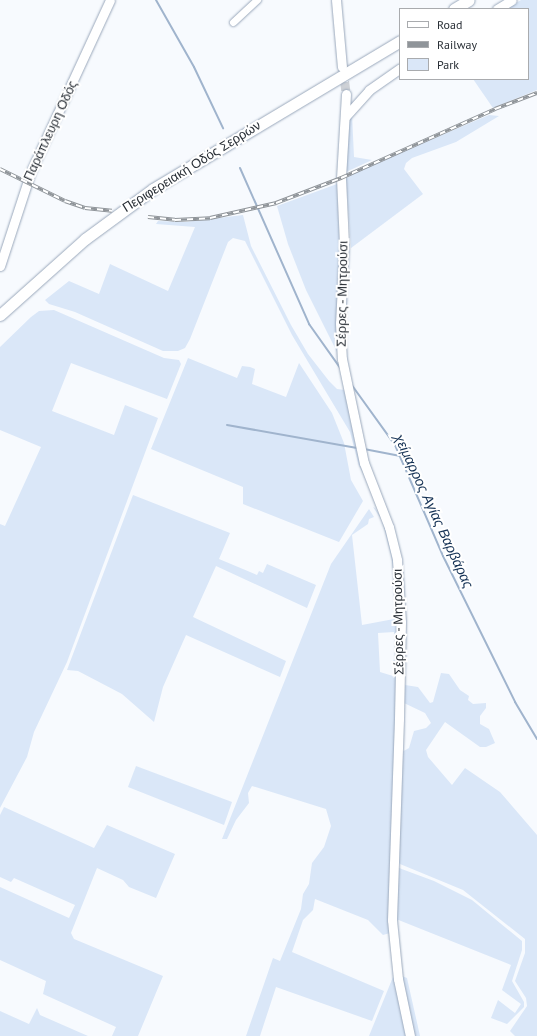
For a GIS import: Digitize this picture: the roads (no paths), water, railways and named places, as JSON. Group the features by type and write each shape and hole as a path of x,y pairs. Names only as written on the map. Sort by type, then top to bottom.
{"main road":[{"path":"456,8 469,0"},
{"name":"Περιφερειακή Οδός Σερρών","path":"0,315 85,238 153,190 399,42"}],"street":[{"name":"Παράπλευρη Οδός","path":"0,266 37,157 110,0"},
{"path":"233,22 257,0"},
{"path":"336,0 342,67"},
{"path":"499,8 512,0"},
{"path":"345,117 369,90 399,69"},
{"name":"Σέρρες - Μητρούσι","path":"346,94 341,178 344,245 340,322 342,360 364,463 389,527 397,560 401,622 392,920 398,979 410,1036"}],"waterway":[{"name":"χείμαρρος Αγίας Βαρβάρας","path":"156,0 194,67 223,128"},
{"name":"χείμαρρος Αγίας Βαρβάρας","path":"240,168 309,324 341,369"},
{"name":"χείμαρρος Αγίας Βαρβάρας","path":"351,384 395,445 443,556 515,702 537,739"},
{"path":"227,425 357,448"},
{"path":"364,449 400,456"}],"tunnel":[{"path":"343,68 346,94"}],"railway":[{"path":"148,217 175,220 210,218 276,203 341,178 495,109 537,93"},
{"path":"0,169 65,201 85,208 112,211"}]}
